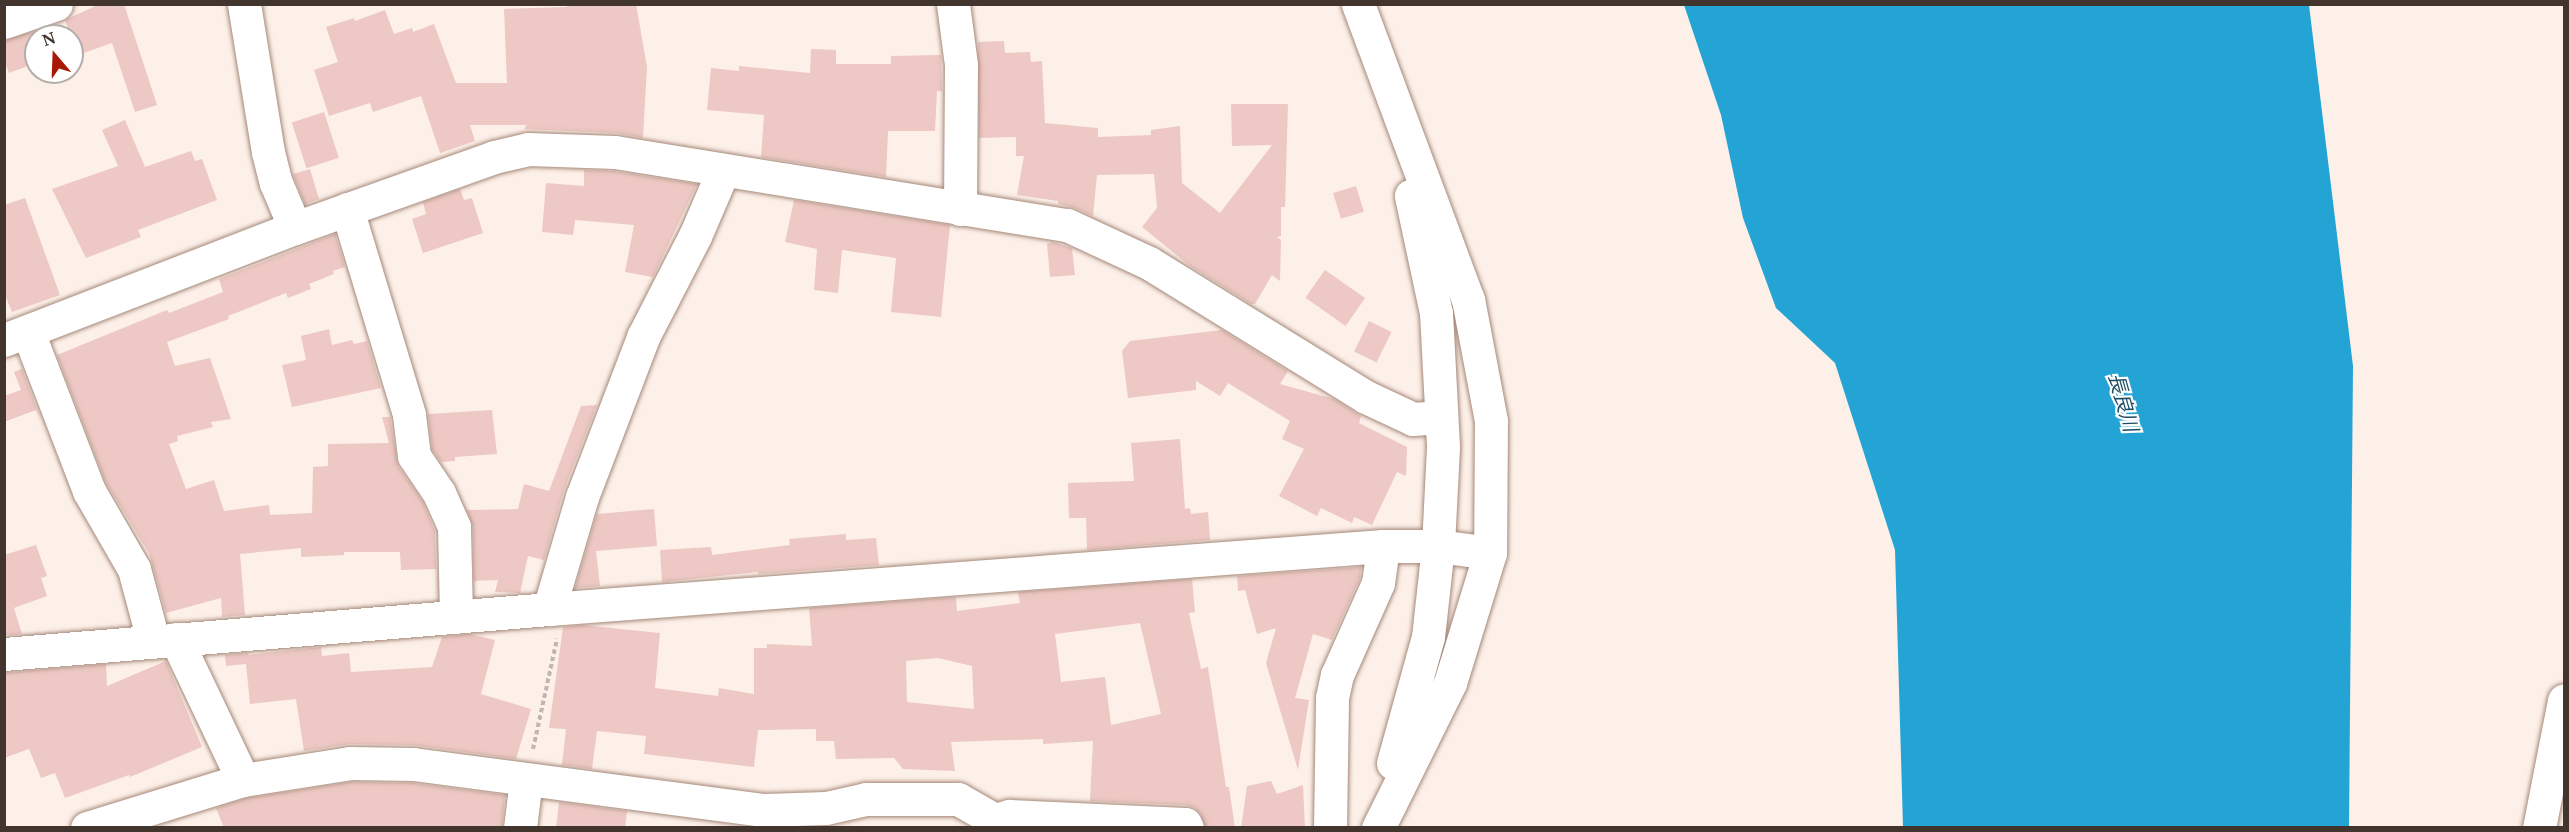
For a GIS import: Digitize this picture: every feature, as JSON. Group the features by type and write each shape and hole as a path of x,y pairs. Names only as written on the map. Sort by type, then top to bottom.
{"street":[{"path":"4,22 56,4"},
{"path":"244,4 268,152 276,183 295,228"},
{"path":"953,4 961,65 960,209"},
{"path":"1358,4 1375,55 1468,299 1491,421 1490,553 1450,682 1378,828"},
{"path":"1372,828 1428,637 1438,546 1443,446 1436,313 1407,174 1375,55"},
{"path":"243,780 164,639 134,569 89,491 12,332 494,157 528,149 615,152 1067,225 1149,263 1365,397 1413,419 1441,417"},
{"path":"556,608 582,497 643,337 695,236 723,171"},
{"path":"347,209 409,415 414,456 439,493 454,527 456,617"},
{"path":"4,654 556,608 1383,546 1438,546 1490,553"},
{"path":"1330,828 1332,698 1337,675 1378,583 1383,546"},
{"path":"2540,826 2565,700"},
{"path":"87,828 243,780 350,764 413,764 830,818 866,800 958,799 995,824 1009,816 1185,824 1186,828"},
{"path":"520,828 525,779"}],"path":[{"path":"525,779 550,679 556,608"}],"water":[{"name":"長良川","path":"1684,5 2309,5 2353,366 2349,827 1903,827 1895,550 1835,363 1776,308 1743,218 1721,115"}],"building":[{"path":"100,4 124,4 157,105 135,112 112,43 84,53 84,24 66,24 65,20"},
{"path":"567,4 636,4 647,67 643,138 616,133 525,129 526,125 470,125 475,141 440,153 421,96 373,112 370,103 329,116 314,70 338,62 326,27 354,18 355,21 385,10 394,34 412,28 413,32 434,24 456,83 507,83 504,9 567,7"},
{"path":"24,34 24,67 9,73 4,60 4,40"},
{"path":"1004,41 1005,53 1030,52 1031,62 1042,61 1045,123 1098,128 1098,137 1151,135 1151,130 1180,126 1182,183 1220,213 1272,145 1232,146 1231,104 1288,104 1285,207 1281,207 1281,236 1277,237 1281,240 1280,281 1272,275 1255,304 1251,304 1190,266 1142,227 1157,208 1154,174 1097,175 1093,216 1058,204 1058,201 1017,195 1024,156 1016,156 1016,137 979,138 978,42"},
{"path":"811,49 836,50 836,64 891,64 891,56 941,55 942,91 937,91 935,131 888,131 886,177 761,157 764,115 707,110 711,68 739,71 739,66 810,73"},
{"path":"324,112 339,158 306,168 292,123"},
{"path":"125,120 145,167 191,151 195,161 202,159 217,200 138,230 141,237 86,258 52,189 118,166 102,130"},
{"path":"310,169 319,199 305,204 293,174"},
{"path":"584,170 613,171 697,184 653,277 625,272 634,225 575,220 573,235 542,232 546,183 584,186"},
{"path":"1356,186 1364,212 1341,219 1333,193"},
{"path":"460,189 464,200 472,198 483,233 423,253 412,219 426,214 423,202"},
{"path":"25,198 60,295 12,312 4,293 4,205"},
{"path":"794,200 950,225 941,317 891,312 896,258 842,250 838,293 814,290 817,249 785,242"},
{"path":"335,234 345,267 309,284 311,289 288,298 286,293 228,316 229,319 167,342 175,366 210,358 231,419 211,422 213,427 177,436 178,441 169,444 186,489 214,480 224,511 269,505 270,515 312,513 313,467 328,466 328,444 389,443 382,417 390,417 398,466 423,502 435,531 436,569 401,570 400,552 344,552 344,555 301,557 301,548 240,554 245,615 222,617 221,598 166,613 149,553 106,483 57,355 167,310 169,313 223,292 219,279"},
{"path":"1052,242 1072,248 1075,275 1050,277 1047,244"},
{"path":"1325,270 1365,298 1346,326 1305,298"},
{"path":"1369,321 1391,332 1377,363 1354,352"},
{"path":"329,329 332,345 352,340 354,344 367,341 381,388 292,407 282,365 306,360 301,336"},
{"path":"1222,330 1288,371 1280,384 1334,399 1361,416 1359,423 1407,447 1406,476 1397,472 1372,525 1354,517 1352,523 1321,508 1317,516 1279,496 1304,449 1282,439 1290,421 1228,383 1220,396 1196,381 1196,390 1128,398 1122,351 1130,341"},
{"path":"22,369 40,417 36,410 4,422 4,396 21,390 14,372"},
{"path":"597,405 564,490 544,560 528,556 520,593 495,592 498,580 474,581 473,527 467,510 518,509 524,484 549,491 581,406"},
{"path":"492,410 497,454 455,457 455,461 441,462 432,449 428,414"},
{"path":"1180,439 1185,509 1190,508 1191,514 1208,512 1210,540 1087,550 1086,518 1069,518 1068,483 1134,481 1131,443"},
{"path":"654,509 657,546 596,551 600,586 575,588 597,514"},
{"path":"846,534 846,540 876,538 879,565 758,574 758,572 662,582 660,550 711,547 712,555 790,545 789,539"},
{"path":"36,545 47,576 41,578 47,596 14,608 22,634 4,635 4,555"},
{"path":"1361,567 1360,578 1332,640 1313,634 1295,698 1309,700 1298,770 1266,663 1276,628 1257,634 1245,590 1238,591 1237,576"},
{"path":"1192,579 1195,612 1189,613 1201,669 1208,667 1226,787 1229,787 1235,828 1205,828 1201,815 1195,808 1186,805 1090,801 1093,741 1043,744 1043,739 951,742 955,771 903,769 894,758 836,759 834,741 816,741 816,729 758,730 754,767 644,754 646,736 597,731 592,769 562,765 566,729 549,728 563,627 582,625 660,633 655,688 718,696 719,688 754,694 754,648 767,648 767,644 812,646 809,608 956,597 957,611 1020,603 1018,592","holes":["1140,623 1161,714 1111,725 1105,677 1061,682 1055,634","938,658 972,666 974,709 907,702 906,661"]},
{"path":"470,634 495,640 481,694 531,709 516,759 413,745 350,744 304,751 296,699 250,704 246,664 226,666 225,655 248,653 248,655 321,647 322,656 349,653 351,672 432,667 442,637"},
{"path":"166,661 202,747 130,777 129,775 65,798 55,773 41,778 29,749 4,758 4,673 106,664 107,686"},
{"path":"1271,781 1277,794 1303,785 1305,828 1241,828 1247,786"},
{"path":"351,782 412,783 505,795 502,828 224,828 216,808 247,798"},
{"path":"559,802 627,811 625,828 556,828"}]}
